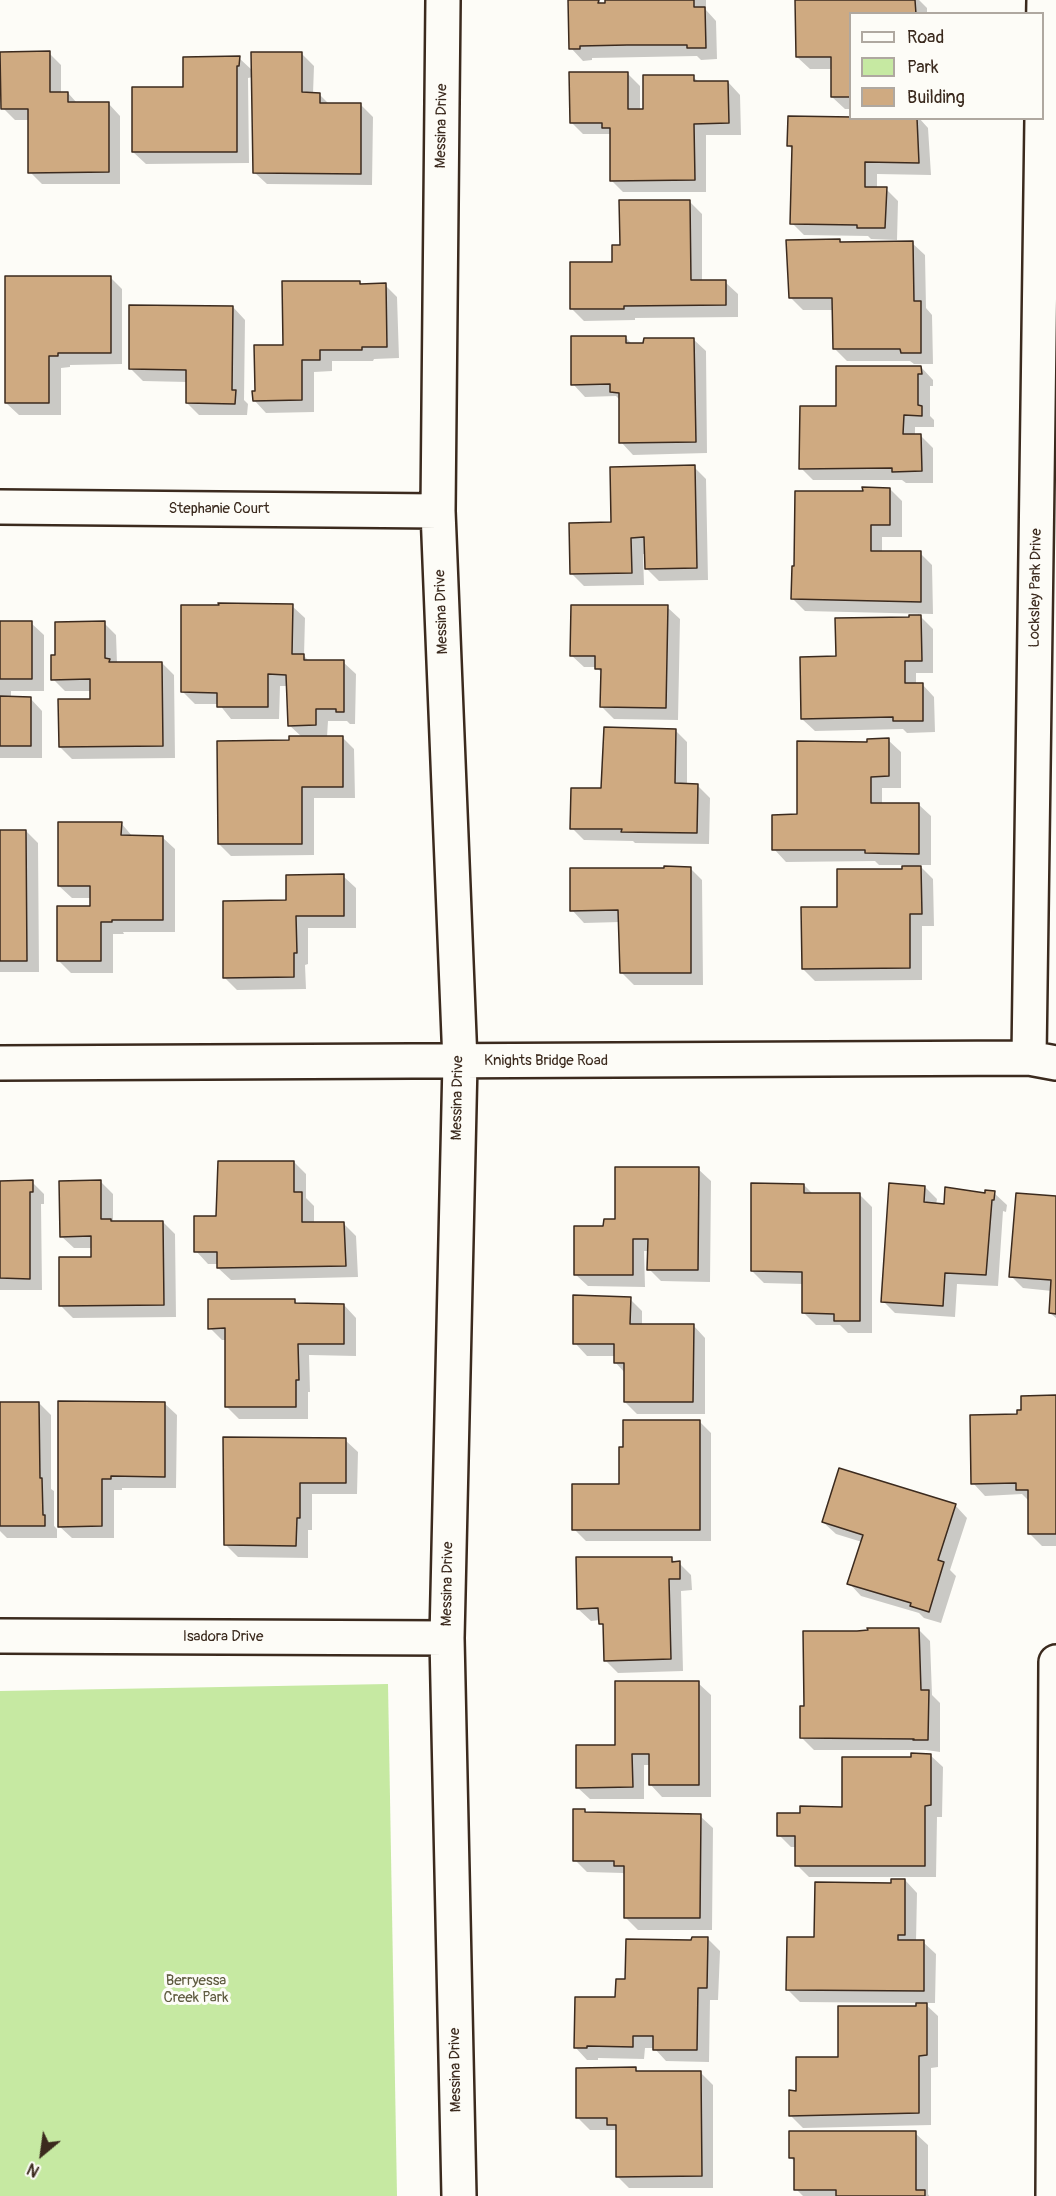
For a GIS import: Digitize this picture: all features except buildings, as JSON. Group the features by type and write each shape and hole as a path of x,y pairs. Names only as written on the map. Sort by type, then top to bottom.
{"street":[{"name":"Messina Drive","path":"443,0 438,511 460,1062 447,1638 459,2196"},
{"name":"Locksley Park Drive","path":"1042,120 1042,1060"},
{"name":"Stephanie Court","path":"0,507 438,511"},
{"name":"Knights Bridge Road","path":"0,1063 1042,1060"},
{"name":"Isadora Drive","path":"0,1636 447,1638"},
{"path":"1053,2196 1056,1662"}],"green space":[{"name":"Berryessa Creek Park","path":"388,1684 397,2196 0,2196 0,1691"}]}
